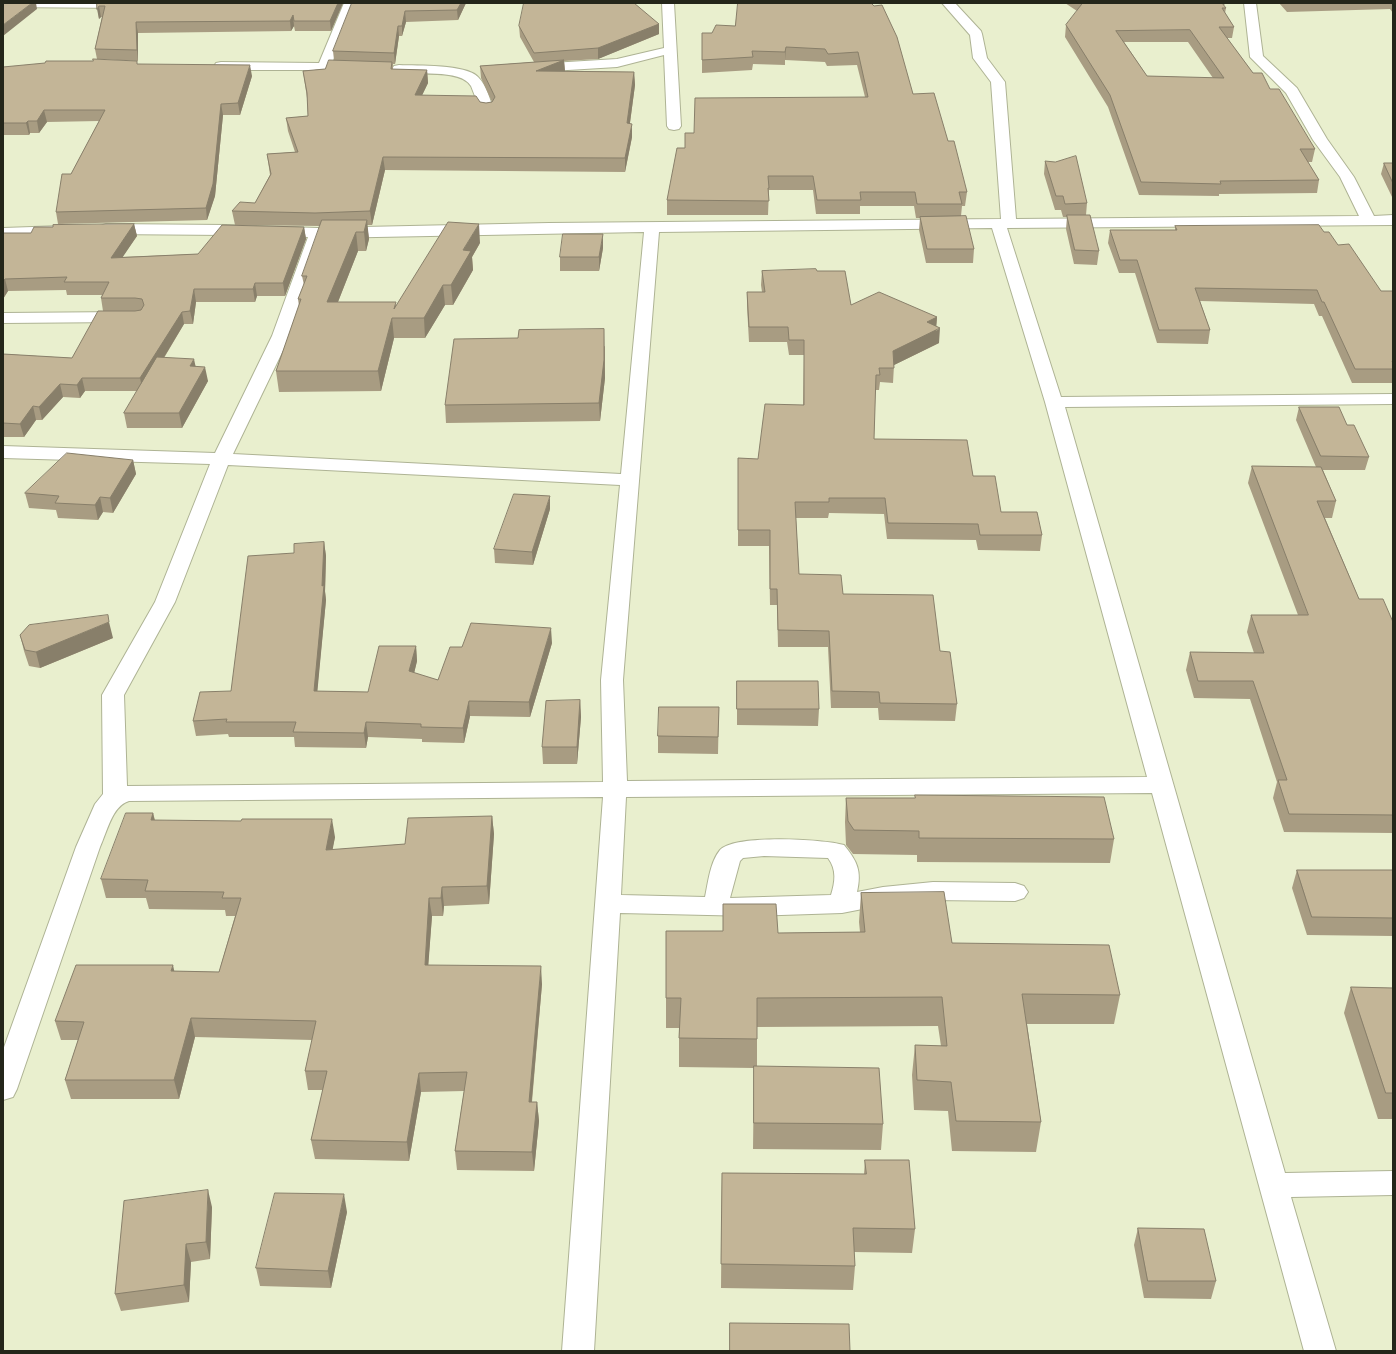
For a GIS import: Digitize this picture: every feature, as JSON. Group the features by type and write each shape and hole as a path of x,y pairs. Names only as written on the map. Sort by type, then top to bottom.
{"street":[{"path":"3,3 133,4"},
{"path":"324,67 350,3"},
{"path":"668,3 674,126"},
{"path":"948,3 976,34 980,58 998,82 1004,224 1320,1351"},
{"path":"1250,3 1257,57 1292,91 1320,140 1347,177 1369,220"},
{"path":"524,69 616,62 670,50"},
{"path":"206,66 371,68"},
{"path":"386,69 446,71 462,74 473,79 487,111"},
{"path":"462,74 485,72"},
{"path":"3,233 82,230 226,230 317,233 652,227 1393,220"},
{"path":"578,1351 615,790 612,680 652,227"},
{"path":"115,797 113,695 166,602 221,460 281,336 317,233"},
{"path":"3,318 137,317"},
{"path":"1054,402 1393,399"},
{"path":"3,452 157,456 629,480"},
{"path":"3,1089 88,847 107,804 115,797 130,793 1161,785"},
{"path":"716,905 724,869 729,856 738,850 764,848 819,849 835,851 843,861 848,874 842,904"},
{"path":"607,904 716,905 751,907 842,904 883,896 933,890 1015,892"},
{"path":"1274,1185 1393,1183"}],"building":[{"path":"3,3 32,3 3,25"},
{"path":"97,3 338,3 330,21 294,21 293,15 290,21 136,22 137,50 95,49 105,6 99,6 97,9"},
{"path":"352,3 461,3 457,10 405,11 402,26 398,26 394,53 333,51"},
{"path":"524,3 634,3 659,24 598,48 534,53 519,26"},
{"path":"738,3 871,3 874,6 882,5 897,37 913,94 934,93 948,141 954,141 967,192 959,192 962,204 917,204 915,192 860,192 861,200 817,200 813,176 768,176 769,201 667,200 677,148 685,148 685,133 694,133 695,98 868,97 858,52 828,54 825,49 786,47 785,52 752,51 753,57 702,60 702,33 712,33 716,25 735,26"},
{"path":"1083,3 1222,3 1226,8 1222,8 1234,27 1219,27 1253,73 1262,73 1270,89 1279,89 1315,149 1300,149 1319,180 1220,181 1221,184 1141,182 1110,95 1066,25","holes":["1190,30 1224,78 1147,76 1116,31"]},
{"path":"93,59 137,61 137,64 250,65 238,103 221,104 213,184 206,208 56,212 62,174 71,174 105,110 44,110 37,121 28,121 26,123 3,123 3,67 45,63 46,61 93,61"},
{"path":"329,60 392,62 391,69 427,70 415,95 476,96 480,102 486,103 492,102 495,97 480,66 564,60 536,71 634,72 627,123 632,124 625,158 383,157 370,211 315,213 232,211 240,202 255,203 271,174 267,154 298,152 286,118 308,116 307,93 303,71 325,69"},
{"path":"1076,156 1087,203 1065,204 1063,196 1056,196 1045,161 1055,162"},
{"path":"1384,163 1393,163 1393,183"},
{"path":"1067,215 1090,215 1099,251 1075,250"},
{"path":"966,216 974,249 927,249 920,217"},
{"path":"322,220 367,220 364,232 356,232 327,302 396,302 394,309 448,222 479,224 463,250 471,251 451,285 443,285 424,318 392,318 378,371 276,371 301,299 298,299 307,276 302,276"},
{"path":"134,224 111,258 198,254 222,225 304,227 283,283 255,283 253,289 194,289 190,311 182,312 140,378 82,378 77,385 60,384 39,407 33,406 20,424 3,423 3,354 72,358 98,311 135,311 141,310 144,305 142,299 101,298 109,282 64,282 67,277 5,279 3,281 3,233 31,233 34,227 53,227 53,225"},
{"path":"1319,225 1324,232 1329,232 1338,245 1349,244 1381,291 1393,291 1393,369 1355,369 1317,290 1195,288 1210,330 1159,330 1137,260 1120,260 1110,230 1177,230 1175,226"},
{"path":"563,234 603,234 599,257 560,257"},
{"path":"816,269 817,271 845,271 851,305 879,292 937,317 927,322 940,328 893,351 894,368 879,368 880,375 876,375 874,439 967,440 973,476 995,476 1001,512 1037,512 1042,535 980,535 978,524 888,523 885,498 829,498 829,502 795,502 799,574 841,575 843,594 933,595 940,651 950,652 957,704 880,703 879,692 832,691 829,631 778,630 777,589 770,589 770,530 738,530 738,458 758,459 765,404 804,405 804,340 789,340 788,327 749,327 747,292 765,292 762,271"},
{"path":"604,329 604,360 599,403 445,405 454,339 518,338 519,330"},
{"path":"157,357 194,359 190,366 205,367 179,413 124,413"},
{"path":"1299,407 1339,407 1347,425 1354,425 1369,457 1321,456"},
{"path":"67,453 133,460 110,498 100,497 95,505 55,503 59,496 25,493"},
{"path":"1252,466 1321,467 1336,501 1317,501 1359,599 1383,599 1393,622 1393,815 1289,814 1278,780 1287,780 1253,681 1198,681 1190,652 1264,653 1251,615 1308,615"},
{"path":"514,494 550,496 532,552 494,549"},
{"path":"324,542 322,586 324,585 314,691 368,692 379,646 416,646 409,671 438,680 450,647 462,647 471,623 551,628 529,702 469,701 463,728 421,727 421,724 366,722 364,733 293,732 296,722 226,722 227,719 193,721 200,692 231,691 248,556 294,553 294,544"},
{"path":"108,615 109,622 36,652 25,650 20,635 29,625"},
{"path":"737,681 818,681 819,709 737,709"},
{"path":"580,700 577,747 542,747 546,701"},
{"path":"659,707 719,707 718,737 658,736"},
{"path":"915,795 1104,797 1114,839 919,838 919,831 854,830 848,821 846,798 915,798"},
{"path":"126,813 153,813 151,820 241,821 242,819 332,819 326,850 405,844 408,818 492,816 487,886 442,887 441,898 429,898 425,965 541,966 529,1102 537,1102 532,1152 455,1151 467,1072 419,1073 407,1142 311,1140 327,1071 305,1071 316,1021 191,1018 174,1080 65,1080 84,1022 55,1021 76,965 173,965 171,971 219,972 241,898 222,898 224,892 145,891 148,880 101,879"},
{"path":"1297,870 1393,870 1393,918 1312,917"},
{"path":"944,892 952,943 1109,945 1120,995 1022,994 1041,1122 956,1121 951,1082 917,1080 915,1045 947,1046 942,997 757,998 757,1039 679,1038 681,998 666,998 666,931 723,931 723,904 776,904 778,933 865,932 861,893"},
{"path":"1351,987 1393,988 1393,1093 1386,1093"},
{"path":"754,1066 879,1068 883,1124 754,1123"},
{"path":"865,1160 909,1160 915,1229 853,1228 855,1266 721,1264 722,1173 866,1174"},
{"path":"208,1190 206,1242 186,1244 184,1285 115,1294 124,1201"},
{"path":"275,1193 344,1194 328,1271 256,1268"},
{"path":"1138,1228 1204,1229 1216,1281 1148,1281"},
{"path":"730,1323 849,1324 850,1351 730,1351"}]}
